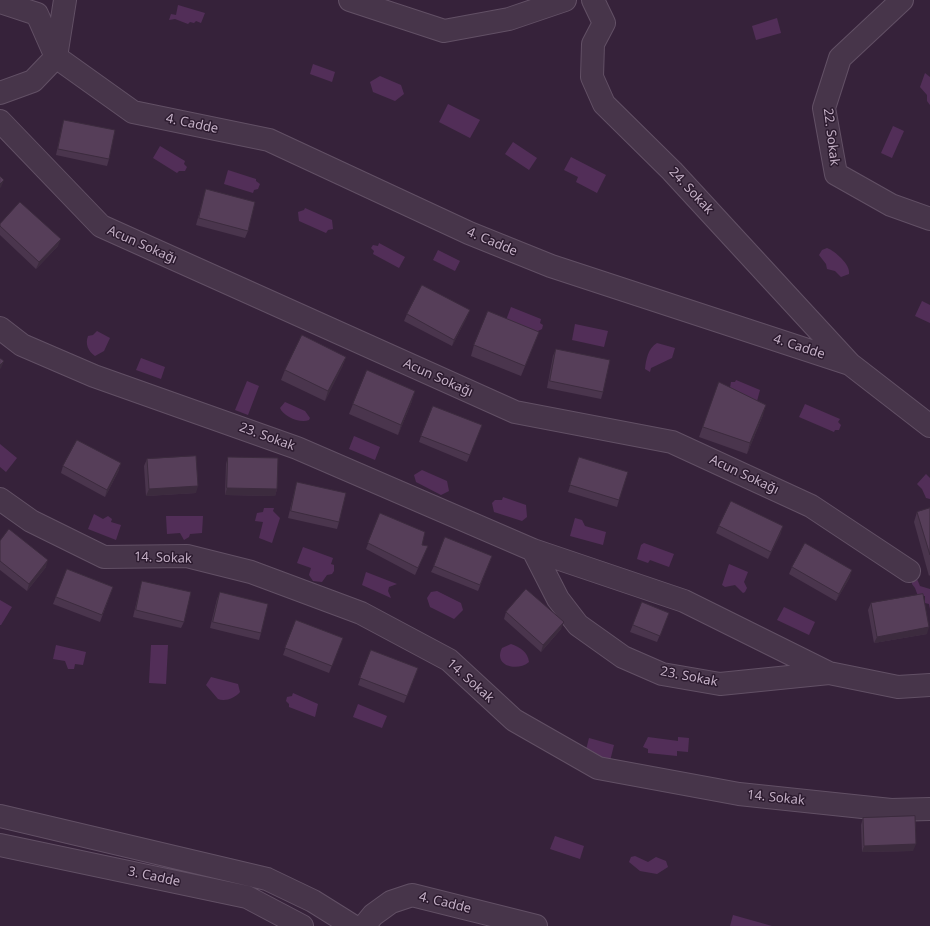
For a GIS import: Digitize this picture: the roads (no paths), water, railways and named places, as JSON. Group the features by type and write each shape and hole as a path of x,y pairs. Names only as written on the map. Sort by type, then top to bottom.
{"street":[{"path":"0,93 33,81 56,57 65,0"},
{"path":"350,0 444,31 509,19 565,0"},
{"name":"24. Sokak","path":"593,0 604,23 593,44 592,77 604,104 672,171 850,364"},
{"name":"22. Sokak","path":"902,0 840,58 824,108 836,174 891,205 930,219"},
{"path":"0,2 37,14 56,57"},
{"name":"4. Cadde","path":"56,57 133,112 269,140 469,233 551,266 850,364 930,426"},
{"name":"Acun Sokağı","path":"0,121 101,226 515,412 672,442 812,506 909,571"},
{"name":"23. Sokak","path":"0,328 22,345 94,376 297,448 533,550 684,601 828,673 898,687 930,685"},
{"name":"14. Sokak","path":"0,499 31,521 104,557 187,556 252,572 360,613 449,660 514,720 598,768 739,794 891,810 930,809"},
{"name":"23. Sokak","path":"533,550 558,599 578,625 623,657 662,674 720,684 828,673"},
{"path":"0,816 266,879 313,901 353,926"},
{"name":"3. Cadde","path":"0,846 247,897 302,926"},
{"name":"4. Cadde","path":"364,926 373,915 391,902 412,895 536,926"}]}
